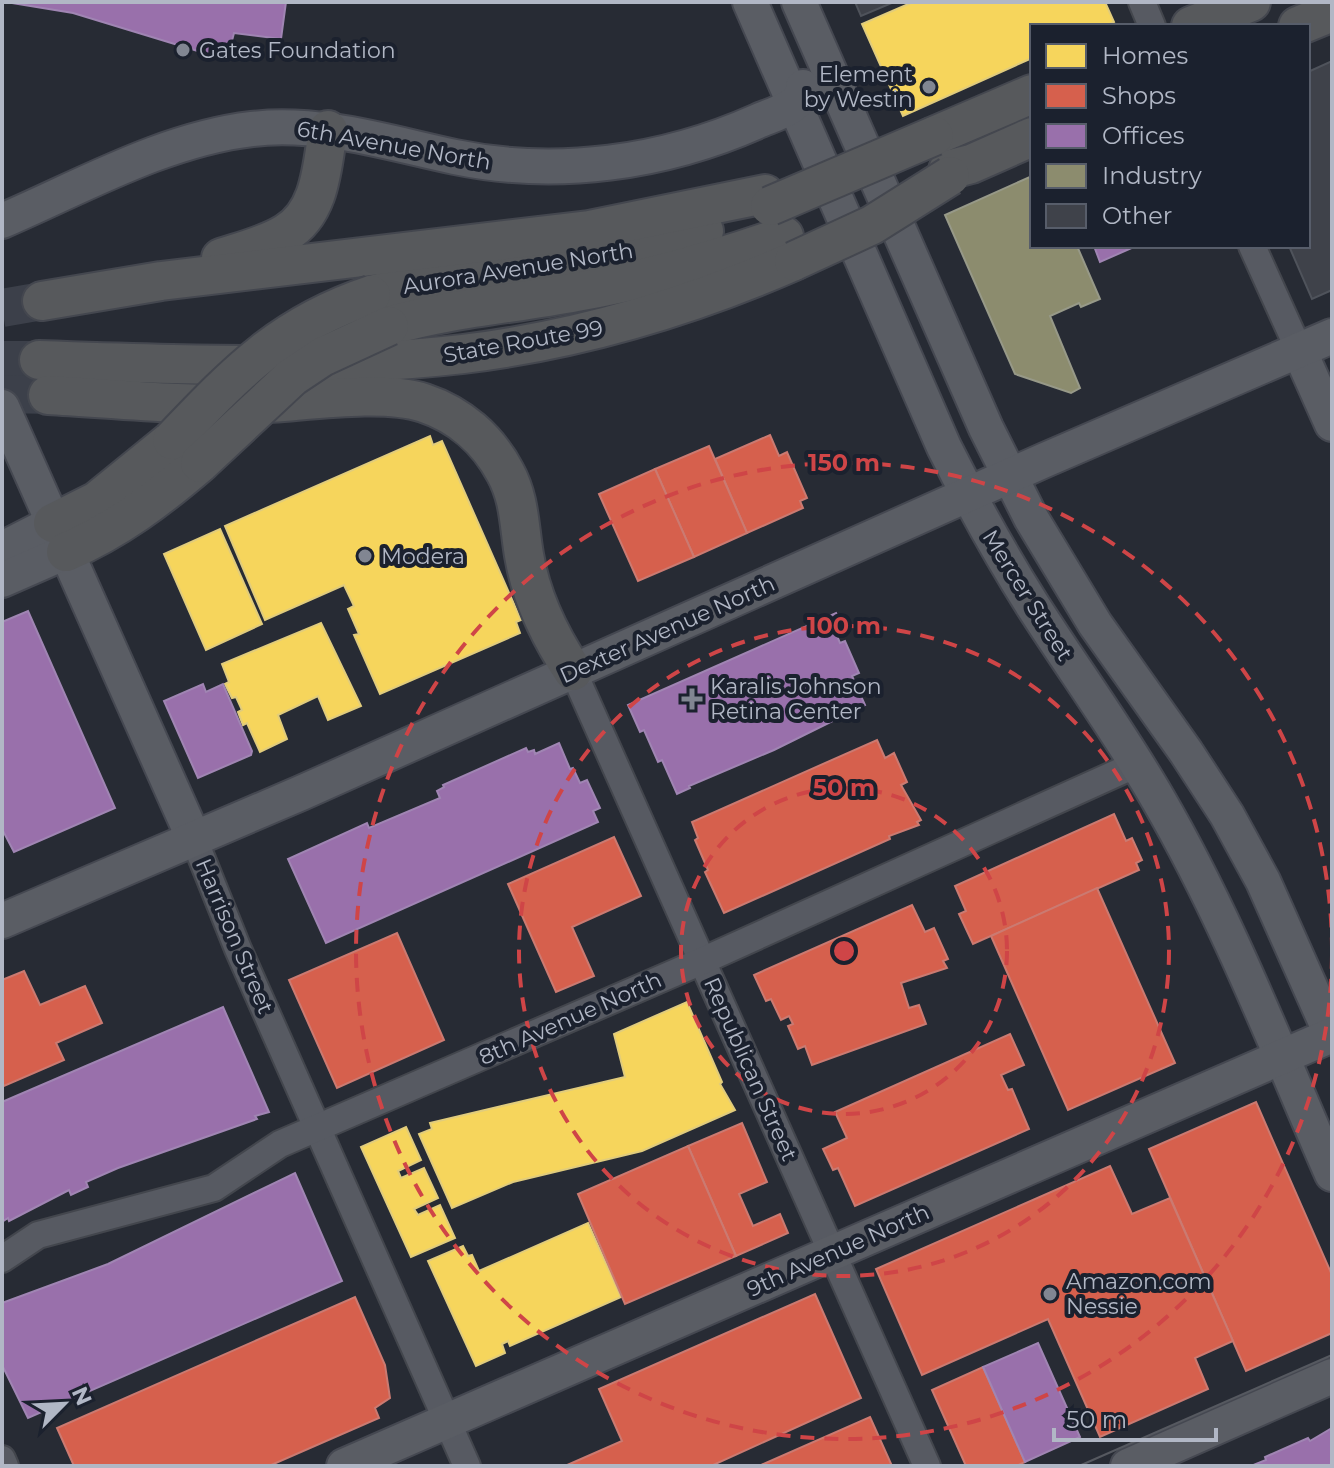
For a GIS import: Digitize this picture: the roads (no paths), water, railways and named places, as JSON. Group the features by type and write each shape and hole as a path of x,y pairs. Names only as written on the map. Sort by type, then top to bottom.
{"highway":[{"path":"1196,24 1251,2"},
{"path":"1303,24 1332,12"},
{"name":"Aurora Avenue North","path":"847,172 951,162 1030,96"},
{"path":"161,281 272,240 299,223 316,195 328,130"},
{"name":"Aurora Avenue North","path":"59,537 99,537 124,522 186,452 322,357 380,310 452,310 644,279 778,224 951,162 1030,138"},
{"name":"State Route 99","path":"573,671 544,622 530,584 516,497 507,476 481,438 444,411 423,402 378,396 252,404 44,377 175,365 414,359 566,336 641,317 715,293 778,224 847,172"},
{"name":"State Route 99","path":"42,301 161,281 589,230 778,224"}],"main road":[{"name":"Mercer Street","path":"750,2 944,447 1023,591 1137,764 1177,834 1207,893 1332,1174"},
{"path":"767,2 804,89 794,104"},
{"name":"Mercer Street","path":"799,2 1010,476 1041,535 1095,624 1227,815 1263,881 1332,1035"},
{"name":"6th Avenue North","path":"2,221 157,153 222,134 280,127 328,130 470,159 507,164 570,166 645,157 695,145 743,128 794,104"},
{"name":"Dexter Avenue North","path":"2,921 1332,336"},
{"path":"1299,350 1332,424"},
{"name":"Harrison Street","path":"2,407 194,839"},
{"path":"2,549 59,537"},
{"path":"2,580 59,537"},
{"name":"9th Avenue North","path":"344,1466 1332,1035"},
{"path":"1128,1466 1332,1376"}],"street":[{"path":"1142,2 1151,24"},
{"path":"1253,248 1299,350"},
{"name":"Republican Street","path":"573,671 927,1466"},
{"name":"8th Avenue North","path":"2,1259 38,1235 214,1188 280,1144 702,961 1137,764"},
{"name":"Harrison Street","path":"194,839 238,949 467,1466"},
{"path":"2,1459 5,1466"}],"tunnel":[{"path":"2,308 42,301"},
{"path":"2,360 39,360"},
{"path":"2,394 48,395"}],"tram line":[{"path":"1079,1466 1332,1355"}],"place":[{"name":"Gates Foundation","path":"183,50"},
{"name":"Element by Westin","path":"929,87"},
{"name":"Modera","path":"365,556"},
{"name":"Karalis Johnson Retina Center","path":"692,699"},
{"name":"Amazon.com Nessie","path":"1050,1294"}]}
